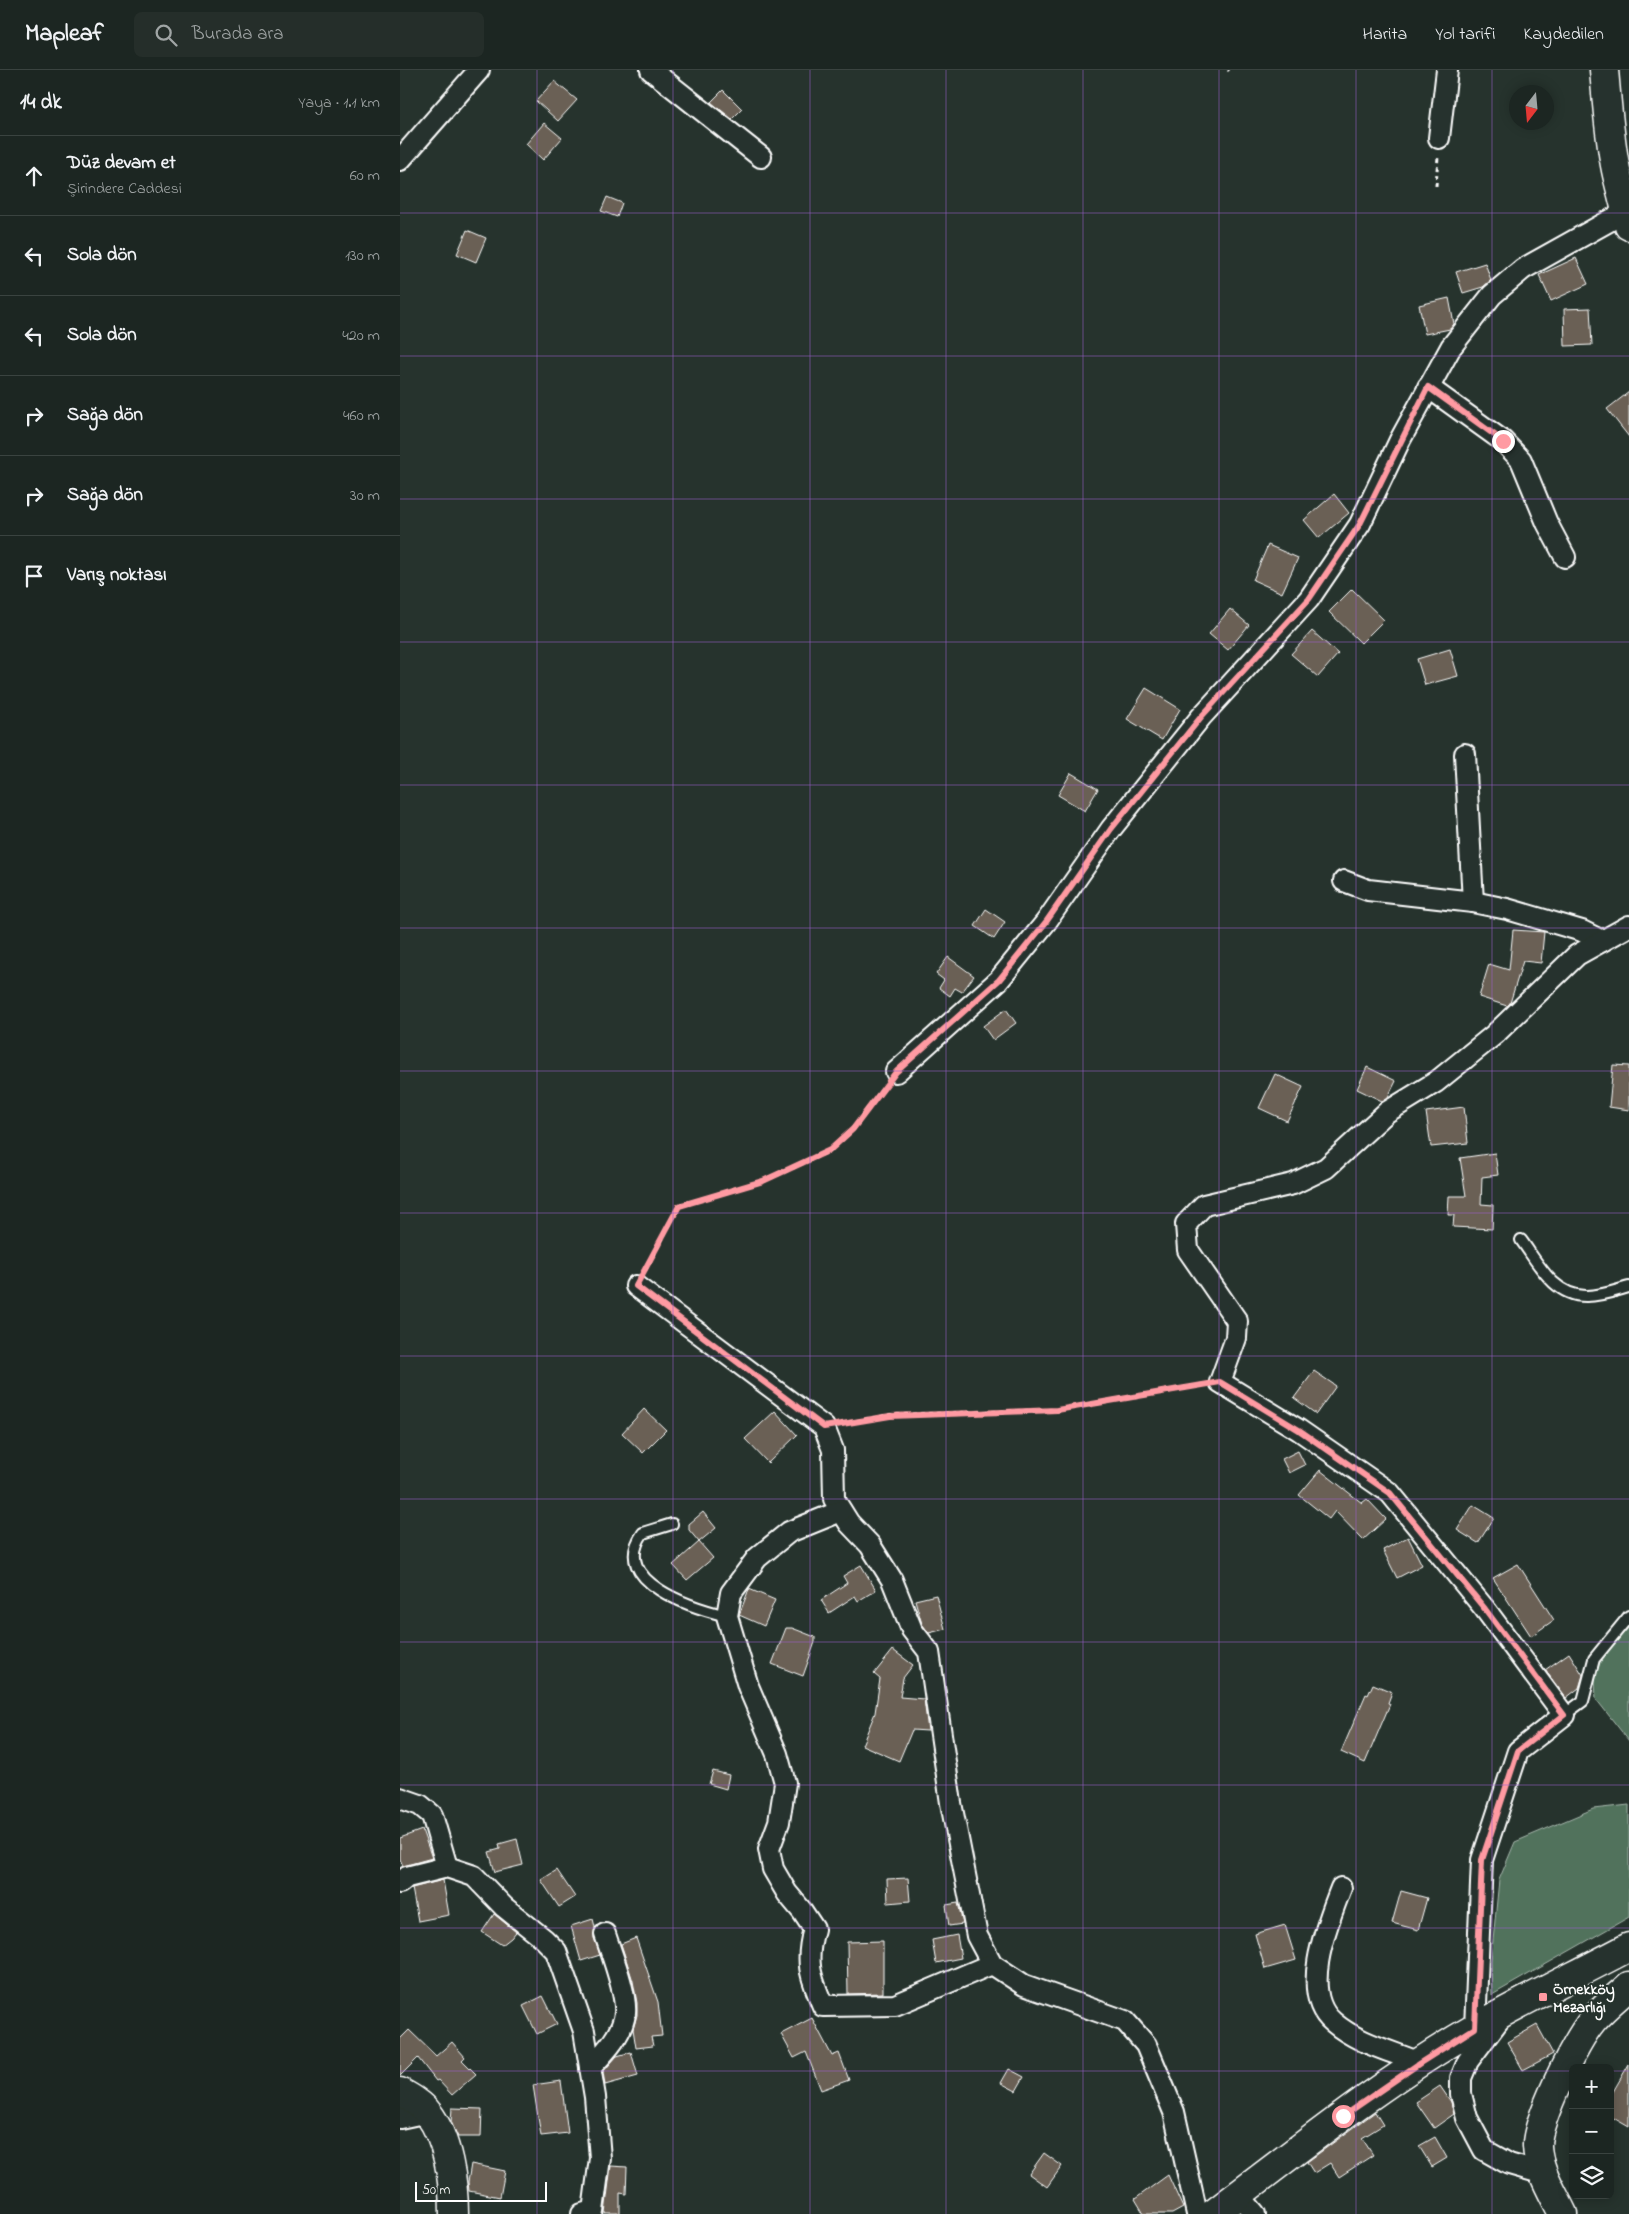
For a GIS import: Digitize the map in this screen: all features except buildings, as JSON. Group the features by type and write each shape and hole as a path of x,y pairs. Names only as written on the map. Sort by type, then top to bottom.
{"street":[{"path":"400,160 479,70"},
{"path":"651,70 760,157"},
{"path":"1439,138 1447,70"},
{"path":"896,1072 999,980 1046,922 1111,829 1201,717 1309,599 1360,524 1428,387 1451,348 1492,295 1523,269 1628,222 1608,120 1604,70"},
{"path":"1428,387 1503,441 1521,460 1547,523 1565,557"},
{"path":"1465,754 1473,902"},
{"path":"1344,880 1368,890 1473,902 1507,909 1582,931 1602,941"},
{"path":"1475,2028 1482,1860 1518,1751 1564,1715 1485,1609 1390,1493 1299,1430 1220,1382 1236,1338 1237,1321 1188,1250 1186,1224 1204,1205 1293,1184 1326,1168 1387,1112 1436,1082 1494,1035 1576,955 1629,926"},
{"path":"636,1286 824,1427 833,1450 834,1499 849,1523 870,1545 892,1580 912,1630 929,1652 951,1803 977,1936 992,1964 1024,1985 1125,2021 1146,2045 1174,2112 1197,2214"},
{"path":"841,1511 789,1532 757,1558 731,1593 727,1616 748,1686 777,1754 784,1782 779,1822 769,1849 773,1869 787,1893 814,1929 808,1950 809,1960 811,1978 822,2006 895,2005 992,1964"},
{"path":"400,1798 420,1806 432,1815 447,1867"},
{"path":"400,1883 407,1878 447,1867 474,1876 504,1906 556,1951 584,2031 596,2105 600,2158 593,2211 582,2214"},
{"path":"1341,1888 1323,1936 1317,1966 1318,1989 1323,2007 1332,2022 1357,2038 1420,2063"},
{"path":"590,2068 610,2045 621,2026 625,2012 619,1978 605,1934"},
{"path":"1214,2214 1247,2204 1343,2116 1420,2063 1475,2028 1629,1946"},
{"path":"1563,2214 1544,2174 1537,2146 1541,2121 1562,2074 1592,2021 1629,1986"},
{"path":"1505,2012 1468,2061 1462,2078 1463,2102 1467,2118 1484,2150 1509,2164 1544,2174"},
{"path":"400,2092 428,2112 440,2136 451,2169 454,2214"},
{"path":"400,2118 428,2112"}],"lane":[{"path":"1521,1240 1554,1284 1570,1294 1594,1296 1629,1287"},
{"path":"672,1524 643,1533 634,1558 639,1568 650,1583 664,1593 692,1606 727,1616"},
{"path":"1564,1715 1583,1701 1594,1659 1629,1616"}],"path":[{"path":"636,1286 679,1206 763,1181 830,1150 853,1129 896,1072"},
{"path":"824,1427 890,1416 1057,1410 1220,1382"}],"green space":[{"path":"1629,1627 1629,1741 1596,1699 1595,1680 1600,1660"},
{"path":"1629,1805 1629,1917 1492,1995 1491,1961 1499,1880 1515,1842 1593,1809"}],"place":[{"name":"Örnekköy Mezarlığı","path":"1543,1997"}],"route":[{"path":"1343,2116 1475,2028 1482,1860 1518,1751 1564,1715 1485,1609 1390,1493 1299,1430 1220,1382 1057,1410 890,1416 824,1427 636,1286 679,1206 763,1181 830,1150 853,1129 896,1072 999,980 1046,922 1111,829 1201,717 1309,599 1360,524 1400,440 1428,387 1503,441"}]}
